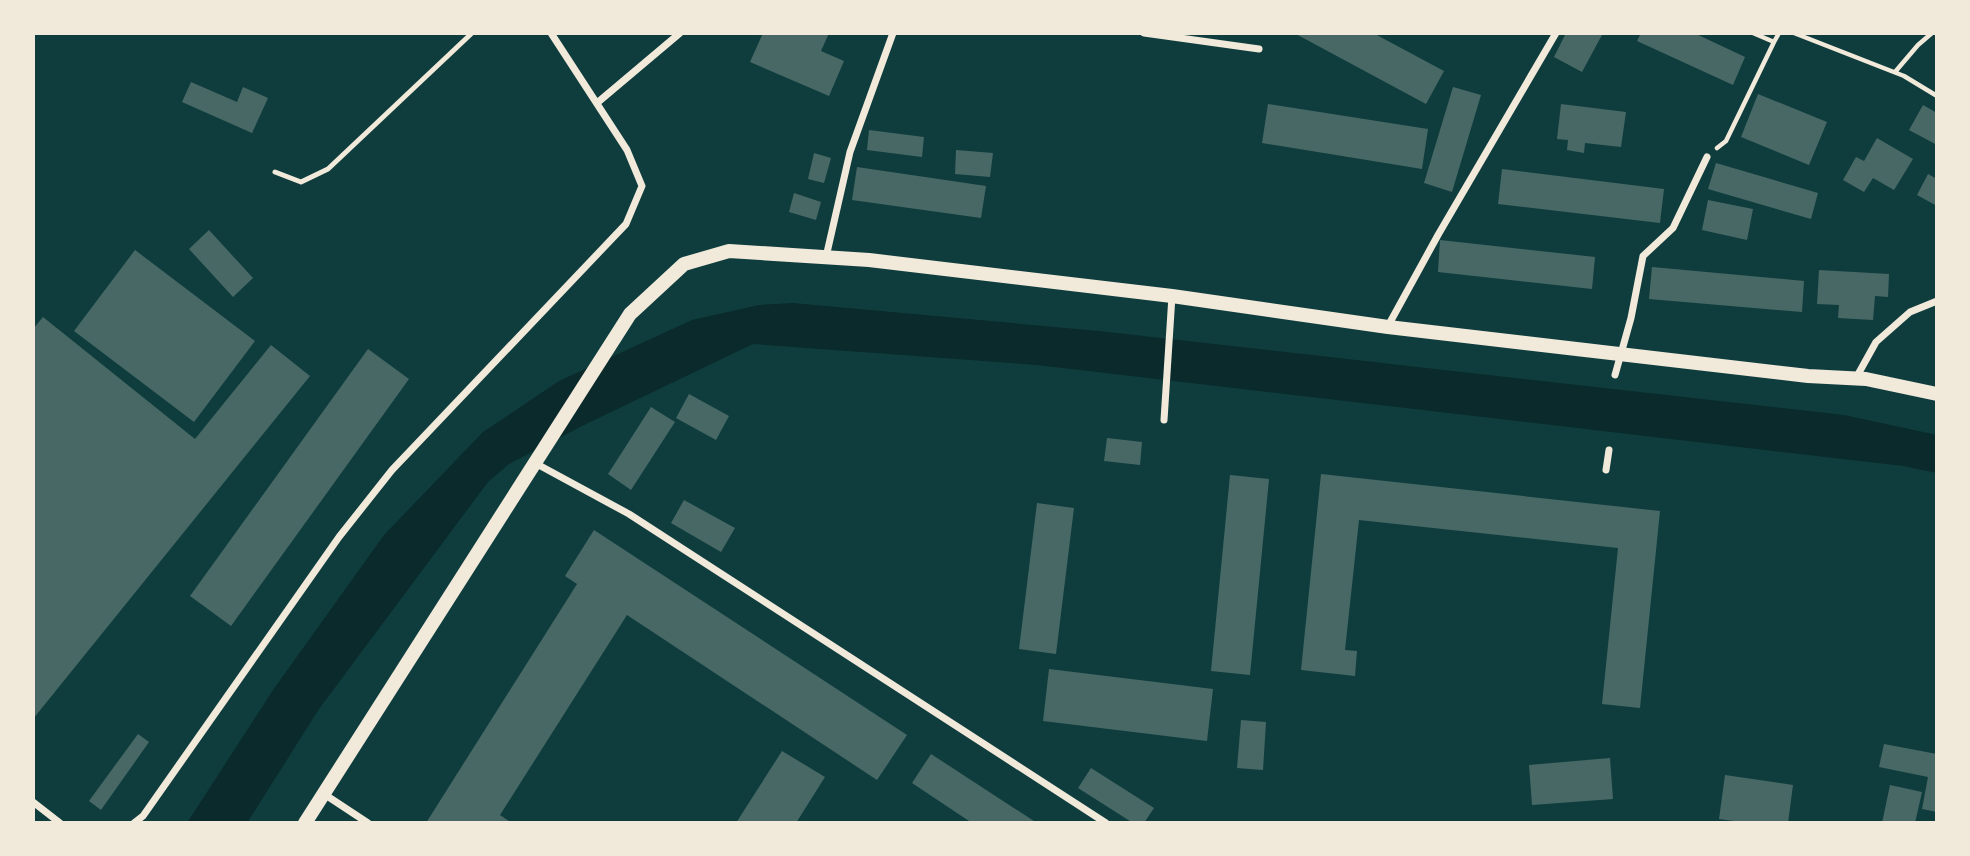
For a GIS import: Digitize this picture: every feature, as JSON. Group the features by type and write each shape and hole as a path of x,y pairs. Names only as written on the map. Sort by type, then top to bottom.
{"main road":[{"path":"305,823 630,314 684,264 729,251 869,260 1172,296 1388,327 1808,376 1856,378 1937,394"}],"street":[{"path":"134,823 143,816 339,537 392,470 626,224 642,186 627,150 551,33"},
{"path":"597,103 680,33"},
{"path":"826,257 849,152 893,33"},
{"path":"1144,33 1259,50"},
{"path":"1388,327 1438,235 1556,33"},
{"path":"1615,375 1631,317 1643,256 1673,228 1707,157"},
{"path":"1164,420 1172,296"},
{"path":"1856,378 1876,342 1910,312 1937,301"},
{"path":"1606,470 1609,450"},
{"path":"534,463 629,514 1106,823"},
{"path":"323,794 368,823"},
{"path":"33,802 60,823"}],"lane":[{"path":"275,172 301,182 328,169 472,33"}],"path":[{"path":"1753,33 1774,42"},
{"path":"1707,157 1726,141 1779,33"},
{"path":"1794,33 1895,72 1937,96"},
{"path":"1895,72 1932,33"}],"water":[{"path":"793,303 1099,331 1844,415 1937,435 1937,473 1903,466 1037,365 753,344 509,464 488,482 319,709 247,823 187,823 273,690 384,535 483,432 559,381 692,320 759,305"}],"building":[{"path":"763,33 829,33 821,51 844,61 829,96 750,62"},
{"path":"1294,33 1373,33 1444,71 1426,104"},
{"path":"1566,33 1603,33 1582,72 1554,57"},
{"path":"1641,33 1694,33 1745,57 1733,85 1637,41"},
{"path":"191,82 237,102 243,87 268,98 252,133 182,102"},
{"path":"1453,87 1481,95 1452,192 1424,183"},
{"path":"1758,94 1827,122 1809,165 1741,137"},
{"path":"1268,104 1428,129 1422,169 1262,143"},
{"path":"1561,104 1626,112 1621,147 1585,143 1584,153 1567,150 1568,140 1557,139"},
{"path":"1923,105 1937,113 1937,145 1909,130"},
{"path":"869,130 924,137 922,157 867,150"},
{"path":"1877,138 1913,159 1894,190 1873,178 1864,192 1843,180 1856,157 1864,161"},
{"path":"956,150 993,153 990,177 955,174"},
{"path":"814,153 831,158 824,183 808,179"},
{"path":"1716,163 1818,193 1811,219 1708,189"},
{"path":"857,167 986,186 981,218 852,200"},
{"path":"1502,169 1664,189 1660,223 1498,204"},
{"path":"1928,174 1937,179 1937,206 1917,195"},
{"path":"794,193 821,202 816,220 789,212"},
{"path":"1708,200 1753,209 1747,240 1702,230"},
{"path":"209,230 253,278 233,297 189,249"},
{"path":"1440,240 1595,257 1592,289 1438,272"},
{"path":"135,250 255,341 194,422 74,331"},
{"path":"1652,267 1804,281 1802,312 1649,299"},
{"path":"1819,270 1889,274 1888,297 1875,296 1873,320 1838,318 1839,305 1817,304"},
{"path":"43,317 195,439 271,345 310,376 33,719 33,329"},
{"path":"368,349 409,379 231,626 190,596"},
{"path":"689,394 729,416 716,440 676,418"},
{"path":"651,407 675,422 631,490 608,474"},
{"path":"1107,438 1142,442 1140,465 1104,461"},
{"path":"1321,474 1660,511 1640,708 1602,704 1618,548 1359,520 1345,650 1357,651 1355,676 1301,670"},
{"path":"1230,475 1269,479 1250,675 1211,671"},
{"path":"684,500 735,528 721,552 671,523"},
{"path":"1037,503 1074,508 1056,654 1019,649"},
{"path":"594,530 907,735 877,780 627,615 500,815 512,823 426,823 577,584 565,576"},
{"path":"1049,669 1213,689 1207,741 1043,721"},
{"path":"1241,720 1266,722 1263,770 1237,768"},
{"path":"138,734 149,742 101,810 89,801"},
{"path":"1884,744 1937,754 1937,812 1922,809 1928,777 1879,767"},
{"path":"782,751 825,777 796,823 736,823"},
{"path":"931,754 1037,823 972,823 912,783"},
{"path":"1610,758 1613,799 1532,805 1529,765"},
{"path":"1091,768 1154,808 1144,823 1133,823 1078,788"},
{"path":"1725,775 1793,785 1788,823 1750,823 1719,819"},
{"path":"1890,785 1922,792 1915,823 1882,823"}]}
